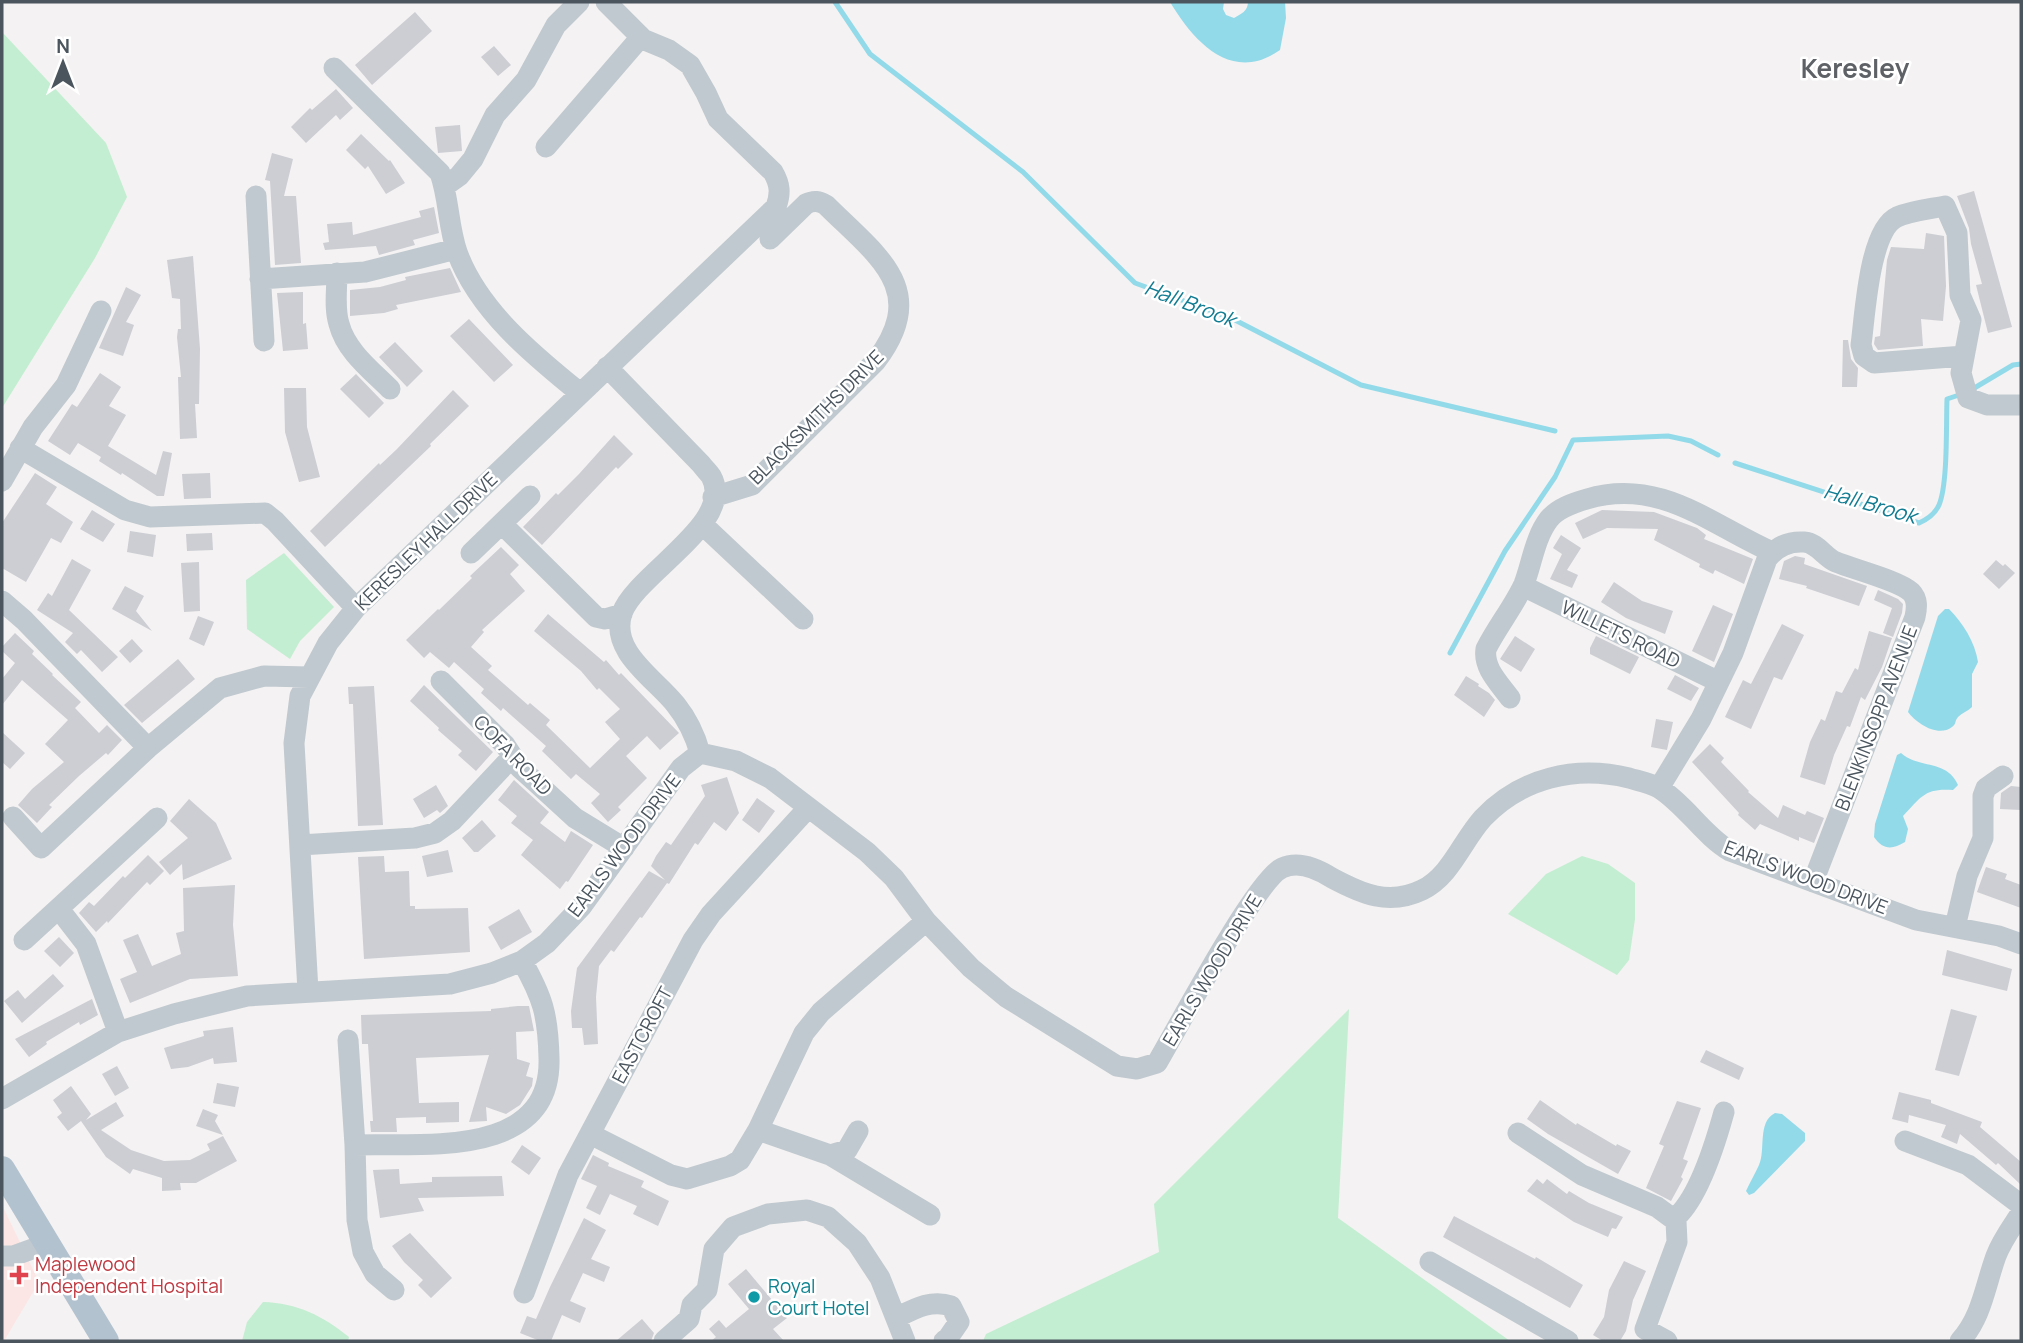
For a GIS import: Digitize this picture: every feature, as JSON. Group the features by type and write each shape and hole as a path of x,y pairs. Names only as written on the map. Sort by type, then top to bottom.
{"main road":[{"path":"2,1168 106,1341"}],"street":[{"path":"445,186 459,176 473,159 495,115 526,80 556,25 579,2"},
{"path":"546,147 641,37 606,2"},
{"name":"KERESLEY HALL DRIVE","path":"308,991 294,743 300,696 328,643 356,608 776,207 780,194 773,172 718,119 690,65 669,50 639,38"},
{"path":"334,68 430,160 440,173 445,186 456,249 467,274 502,320 536,357 580,393"},
{"path":"256,196 264,341"},
{"name":"BLACKSMITHS DRIVE","path":"713,497 752,485 876,361 891,342 898,319 900,299 895,279 881,259 826,205 812,201 806,204 770,239"},
{"path":"1964,356 1874,363 1864,356 1861,345 1876,245 1885,227 1896,217 1945,206 1957,233 1960,295 1971,320 1961,373 1968,398 1987,405 2021,405"},
{"path":"260,279 365,272 456,249"},
{"path":"337,273 337,315 342,334 356,355 390,389"},
{"path":"2,481 33,427 66,385 101,311"},
{"path":"607,367 711,476 715,487 712,509 703,525 632,597 622,614 622,637 626,651 676,705 694,733 700,753"},
{"path":"20,448 125,509 150,517 265,513 275,520 356,608"},
{"path":"1510,698 1487,667 1486,649 1523,586 1548,520 1561,509 1605,496 1638,495 1678,504 1772,552 1719,682 1701,719 1659,788"},
{"path":"471,553 530,496"},
{"path":"502,524 596,617 622,614"},
{"path":"703,525 803,619"},
{"name":"BLENKINSOPP AVENUE","path":"1772,552 1790,543 1809,542 1832,560 1904,587 1914,595 1917,607 1813,882"},
{"name":"WILLETS ROAD","path":"1523,586 1719,682"},
{"path":"2,601 24,620 148,748"},
{"path":"13,817 41,848 148,748 220,688 264,676 309,677"},
{"name":"COFA ROAD","path":"441,681 505,745 520,768 575,818 624,848"},
{"name":"EARLS WOOD DRIVE","path":"2,1099 118,1032 174,1014 239,998 308,991 450,984 492,973 522,961 547,943 582,906 681,768 700,753 736,761 770,778 867,852 894,877 926,921 971,968 1006,998 1117,1066 1137,1069 1157,1063 1256,894 1280,868 1304,865 1355,891 1373,897 1405,896 1436,881 1484,817 1512,793 1554,776 1598,773 1659,788 1696,820 1714,840 1730,851 1916,920 1999,936 2021,944"},
{"path":"300,845 415,838 435,833 452,821 512,757"},
{"path":"1955,927 1967,876 1983,838 1983,796 1986,788 2003,776"},
{"name":"EASTCROFT","path":"524,1293 568,1175 693,940 711,914 808,808"},
{"path":"24,940 157,818"},
{"path":"59,909 86,944 118,1032"},
{"path":"590,1134 671,1175 687,1179 730,1166 740,1160 758,1130 804,1033 821,1012 926,921"},
{"path":"355,1145 450,1143 488,1137 514,1128 533,1112 548,1082 548,1024 539,996 522,961"},
{"path":"348,1040 357,1220 363,1252 375,1274 394,1290"},
{"path":"1674,1219 1686,1207 1708,1161 1724,1112"},
{"path":"758,1130 830,1155 930,1215"},
{"path":"830,1155 847,1150 858,1130"},
{"path":"1518,1133 1582,1175 1657,1207 1674,1219 1678,1228 1677,1242 1641,1335 1667,1341"},
{"path":"1905,1141 1968,1165 2021,1205"},
{"path":"664,1340 690,1319 692,1305 707,1290 715,1249 733,1227 768,1214 807,1210 828,1217 857,1243 880,1278 905,1341"},
{"path":"1960,1341 1977,1319 1996,1254 2021,1213"},
{"path":"2,1256 13,1256 46,1244"},
{"path":"1430,1262 1567,1341"},
{"path":"896,1318 923,1305 939,1302 951,1306 959,1322 944,1341"}],"shaded area":[{"name":"Maplewood Independent Hospital","path":"2,1205 39,1282 4,1341 2,1341"}],"green space":[{"path":"2,32 106,143 127,197 95,258 2,408"},
{"path":"284,553 334,607 300,641 290,659 247,629 246,580"},
{"path":"1582,856 1608,864 1635,883 1635,919 1629,960 1617,975 1508,914 1546,874"},
{"path":"1349,1009 1338,1218 1510,1341 983,1341 986,1334 1159,1252 1154,1204"},
{"path":"263,1302 287,1305 309,1312 349,1337 348,1341 242,1341 247,1322"}],"water":[{"path":"1170,2 1224,2 1226,15 1234,18 1242,14 1248,2 1285,2 1286,18 1280,50 1262,59 1246,62 1230,60 1216,54 1191,31"},
{"path":"1945,609 1949,609 1964,627 1978,662 1972,674 1972,707 1958,717 1952,727 1940,731 1916,721 1908,712 1938,616"},
{"path":"1901,753 1908,758 1947,771 1958,785 1953,790 1936,790 1920,798 1903,816 1908,829 1905,842 1888,847 1874,837 1875,824 1897,755"},
{"path":"1775,1113 1782,1114 1805,1133 1805,1141 1749,1195 1746,1191 1761,1159 1764,1129 1769,1117"}],"building":[{"path":"415,12 432,31 372,85 355,65"},
{"path":"494,46 511,65 498,76 481,57"},
{"path":"336,89 353,108 340,120 336,115 306,143 291,127 310,108 312,110"},
{"path":"460,125 462,151 438,153 435,127"},
{"path":"361,134 390,160 405,183 386,194 368,166 365,169 346,150"},
{"path":"272,153 293,159 284,196 296,196 301,263 275,265 270,181 265,180"},
{"path":"1974,191 2012,327 1988,333 1976,285 1982,284 1969,228 1957,196"},
{"path":"434,207 439,233 413,240 415,245 379,255 376,246 325,250 323,243 329,242 327,224 352,222 353,235 421,217 419,211"},
{"path":"1926,233 1944,236 1946,286 1943,321 1921,319 1923,346 1878,350 1874,344 1875,337 1880,336 1887,260 1891,247 1924,249"},
{"path":"193,256 200,349 199,404 195,404 197,438 180,439 178,377 181,377 177,337 178,329 181,329 180,299 172,298 167,260"},
{"path":"450,268 461,292 396,305 398,309 384,313 350,316 350,290 380,287 406,280 405,277"},
{"path":"126,287 141,295 126,322 134,325 123,356 99,348"},
{"path":"303,292 303,324 306,323 308,349 283,351 277,293"},
{"path":"469,319 513,365 494,382 450,336"},
{"path":"1843,340 1848,340 1851,359 1858,368 1857,387 1842,387"},
{"path":"395,342 423,371 407,387 379,357"},
{"path":"100,373 121,387 109,406 126,415 108,446 156,475 163,451 172,453 164,496 157,496 122,473 121,475 99,461 101,457 78,443 70,455 48,441 72,404 77,407"},
{"path":"356,374 384,403 369,418 340,389"},
{"path":"284,388 306,388 307,427 320,477 299,482 285,432"},
{"path":"453,390 469,406 325,547 310,531 379,463 380,465 397,449"},
{"path":"614,435 633,454 618,469 616,467 542,545 523,527 579,474"},
{"path":"35,473 57,487 46,504 73,522 61,543 51,538 26,582 2,568 2,523"},
{"path":"210,473 211,498 184,499 182,474"},
{"path":"92,510 115,524 103,542 80,529"},
{"path":"1602,510 1654,512 1697,528 1706,535 1704,539 1753,559 1744,584 1715,570 1713,574 1699,567 1700,564 1654,540 1658,529 1607,528 1583,539 1575,523"},
{"path":"130,531 156,535 153,557 127,552"},
{"path":"212,533 213,550 187,551 186,534"},
{"path":"1561,535 1581,548 1567,570 1578,575 1572,588 1550,579 1562,554 1553,548"},
{"path":"501,547 519,565 510,574 525,591 482,630 484,632 471,647 492,666 488,670 528,705 530,703 550,720 546,725 590,768 620,739 605,722 620,709 534,631 548,614 604,662 606,660 619,675 621,673 679,733 660,750 647,736 626,756 647,778 618,807 621,810 608,822 591,803 600,794 576,774 571,779 542,751 546,746 503,708 501,711 481,693 484,689 454,662 449,668 430,652 424,658 406,640"},
{"path":"1795,556 1805,558 1804,564 1867,586 1859,606 1806,588 1807,586 1779,579 1784,561"},
{"path":"72,559 91,570 69,610 118,657 102,672 81,650 77,654 65,642 73,633 37,610 48,593 52,596"},
{"path":"1996,560 2015,573 1999,589 1983,574"},
{"path":"199,562 200,611 184,612 181,563"},
{"path":"1614,582 1642,601 1673,611 1665,634 1626,618 1601,602"},
{"path":"125,586 144,596 136,611 152,631 112,609"},
{"path":"1878,590 1903,604 1893,637 1883,633 1892,608 1874,600"},
{"path":"1713,605 1733,614 1714,662 1692,651"},
{"path":"198,616 214,622 204,646 189,639"},
{"path":"1782,624 1804,635 1782,680 1774,677 1751,729 1725,717 1743,680 1751,684"},
{"path":"1869,631 1892,638 1882,667 1865,700 1861,697 1850,727 1847,726 1834,755 1825,785 1800,777 1810,742 1821,719 1825,721 1836,691 1842,693 1855,668 1858,670"},
{"path":"15,633 34,651 32,654 52,675 81,702 75,708 99,733 107,725 122,740 49,805 52,807 37,823 18,805 32,789 64,762 45,744 68,720 22,680 2,705 2,679 15,663 2,651 2,647"},
{"path":"1515,636 1535,649 1521,672 1500,659"},
{"path":"1596,636 1639,657 1630,674 1590,654"},
{"path":"132,639 143,651 130,663 119,651"},
{"path":"178,659 195,679 142,723 124,705"},
{"path":"1675,675 1699,688 1691,701 1667,689"},
{"path":"1466,676 1479,684 1478,686 1495,700 1484,717 1454,695"},
{"path":"424,685 493,752 476,771 458,755 462,751 410,701"},
{"path":"374,686 383,825 358,826 353,704 349,704 348,687"},
{"path":"1656,719 1673,722 1667,750 1651,747"},
{"path":"2,732 25,753 10,769 2,762"},
{"path":"1710,744 1724,758 1721,762 1748,792 1778,818 1783,805 1805,815 1807,811 1824,818 1814,843 1799,837 1799,841 1760,824 1755,830 1738,815 1692,762"},
{"path":"727,777 739,813 726,831 714,822 698,845 695,843 669,884 667,883 642,918 640,917 614,952 611,950 599,966 596,997 598,1044 584,1045 582,1028 572,1028 571,1011 577,968 649,871 665,880 651,866 666,842 671,845 705,796 701,785"},
{"path":"514,780 549,812 540,823 565,842 571,831 593,845 568,882 560,889 521,855 533,840 511,823 517,816 498,800"},
{"path":"436,785 448,806 440,813 437,810 424,818 413,799"},
{"path":"2011,786 2021,787 2021,810 2000,809 2001,793"},
{"path":"757,798 775,811 759,833 742,820"},
{"path":"189,799 216,823 232,859 183,880 182,864 170,875 159,862 188,838 170,821"},
{"path":"482,820 496,836 478,852 474,852 462,838"},
{"path":"448,850 453,872 427,877 422,856"},
{"path":"148,855 164,871 150,885 147,882 96,932 79,913 89,902 94,906"},
{"path":"384,856 385,872 409,871 410,906 415,906 415,909 468,908 470,952 364,959 358,857"},
{"path":"1986,867 2007,874 2005,879 2021,885 2021,908 1977,892"},
{"path":"235,885 233,925 238,976 190,979 130,1003 120,979 137,972 123,940 138,934 152,966 181,954 176,933 184,931 183,888"},
{"path":"519,909 532,932 501,950 488,927"},
{"path":"59,937 74,953 60,967 44,951"},
{"path":"1947,950 2012,969 2007,991 1942,975"},
{"path":"53,974 64,986 22,1023 4,1001 18,990 25,999"},
{"path":"92,999 98,1015 80,1025 79,1022 46,1042 47,1044 29,1057 15,1039"},
{"path":"529,1006 534,1031 516,1032 517,1059 530,1063 526,1076 533,1078 532,1086 520,1105 506,1114 486,1107 487,1121 469,1122 489,1055 416,1058 419,1103 459,1102 459,1122 426,1123 426,1117 396,1118 397,1132 371,1132 370,1121 373,1121 368,1044 362,1044 361,1015 491,1011"},
{"path":"1951,1009 1977,1016 1959,1076 1935,1070"},
{"path":"233,1027 237,1062 214,1064 213,1058 188,1067 171,1069 164,1048 204,1036 203,1031"},
{"path":"1706,1050 1744,1068 1739,1080 1700,1062"},
{"path":"117,1066 129,1088 115,1096 102,1074"},
{"path":"217,1083 239,1087 235,1107 213,1103"},
{"path":"71,1086 91,1114 86,1120 116,1102 124,1116 101,1130 131,1150 164,1161 190,1160 210,1150 207,1144 223,1136 237,1161 196,1183 180,1183 181,1190 162,1191 162,1178 133,1169 130,1174 106,1157 81,1121 68,1131 57,1117 62,1113 53,1100"},
{"path":"1899,1092 1931,1100 1931,1103 1982,1122 1980,1127 2021,1162 2021,1185 1998,1163 1996,1165 1960,1134 1957,1144 1941,1137 1946,1125 1909,1115 1908,1123 1892,1119"},
{"path":"1540,1100 1576,1125 1577,1123 1616,1146 1617,1144 1631,1151 1618,1174 1527,1119"},
{"path":"1677,1101 1701,1108 1683,1159 1688,1161 1681,1177 1683,1179 1671,1201 1646,1188 1664,1146 1659,1144"},
{"path":"203,1109 218,1115 215,1121 223,1135 196,1126"},
{"path":"522,1145 541,1158 529,1175 511,1162"},
{"path":"593,1155 609,1163 608,1166 644,1181 641,1187 669,1201 658,1226 633,1214 637,1206 610,1194 600,1215 586,1208 597,1186 581,1179"},
{"path":"399,1169 400,1184 432,1182 432,1177 502,1176 504,1196 418,1198 424,1211 380,1218 373,1170"},
{"path":"1537,1179 1543,1184 1547,1179 1567,1194 1569,1191 1589,1203 1623,1217 1616,1229 1612,1228 1608,1237 1574,1222 1527,1191"},
{"path":"1454,1216 1535,1259 1536,1257 1583,1285 1570,1308 1443,1237"},
{"path":"584,1218 606,1230 591,1259 610,1267 604,1282 583,1273 570,1301 586,1308 580,1323 562,1315 551,1341 540,1341 520,1333 527,1316 536,1319"},
{"path":"410,1233 452,1278 431,1298 418,1285 423,1280 392,1246"},
{"path":"1624,1261 1646,1271 1633,1300 1626,1331 1620,1341 1603,1341 1593,1335 1604,1317 1609,1290"},
{"name":"Royal Court Hotel","path":"746,1269 787,1318 773,1329 784,1341 711,1341 716,1337 709,1329 719,1320 726,1328 749,1309 728,1284"},
{"path":"642,1319 654,1333 651,1341 616,1341"}],"waterway":[{"name":"Hall Brook","path":"835,2 870,54 1023,172 1135,283 1233,319 1361,385 1555,431"},
{"name":"Hall Brook","path":"1971,390 2013,365 2021,364"},
{"name":"Hall Brook","path":"1735,463 1919,523 1931,516 1939,505 1945,469 1947,399 1962,394"},
{"path":"1450,653 1505,551 1555,477 1573,440 1668,436 1691,441 1718,455"}],"place":[{"name":"Maplewood Independent Hospital","path":"19,1275"},
{"name":"Royal Court Hotel","path":"754,1297"}],"district":[{"name":"Keresley","path":"1855,69"}]}
